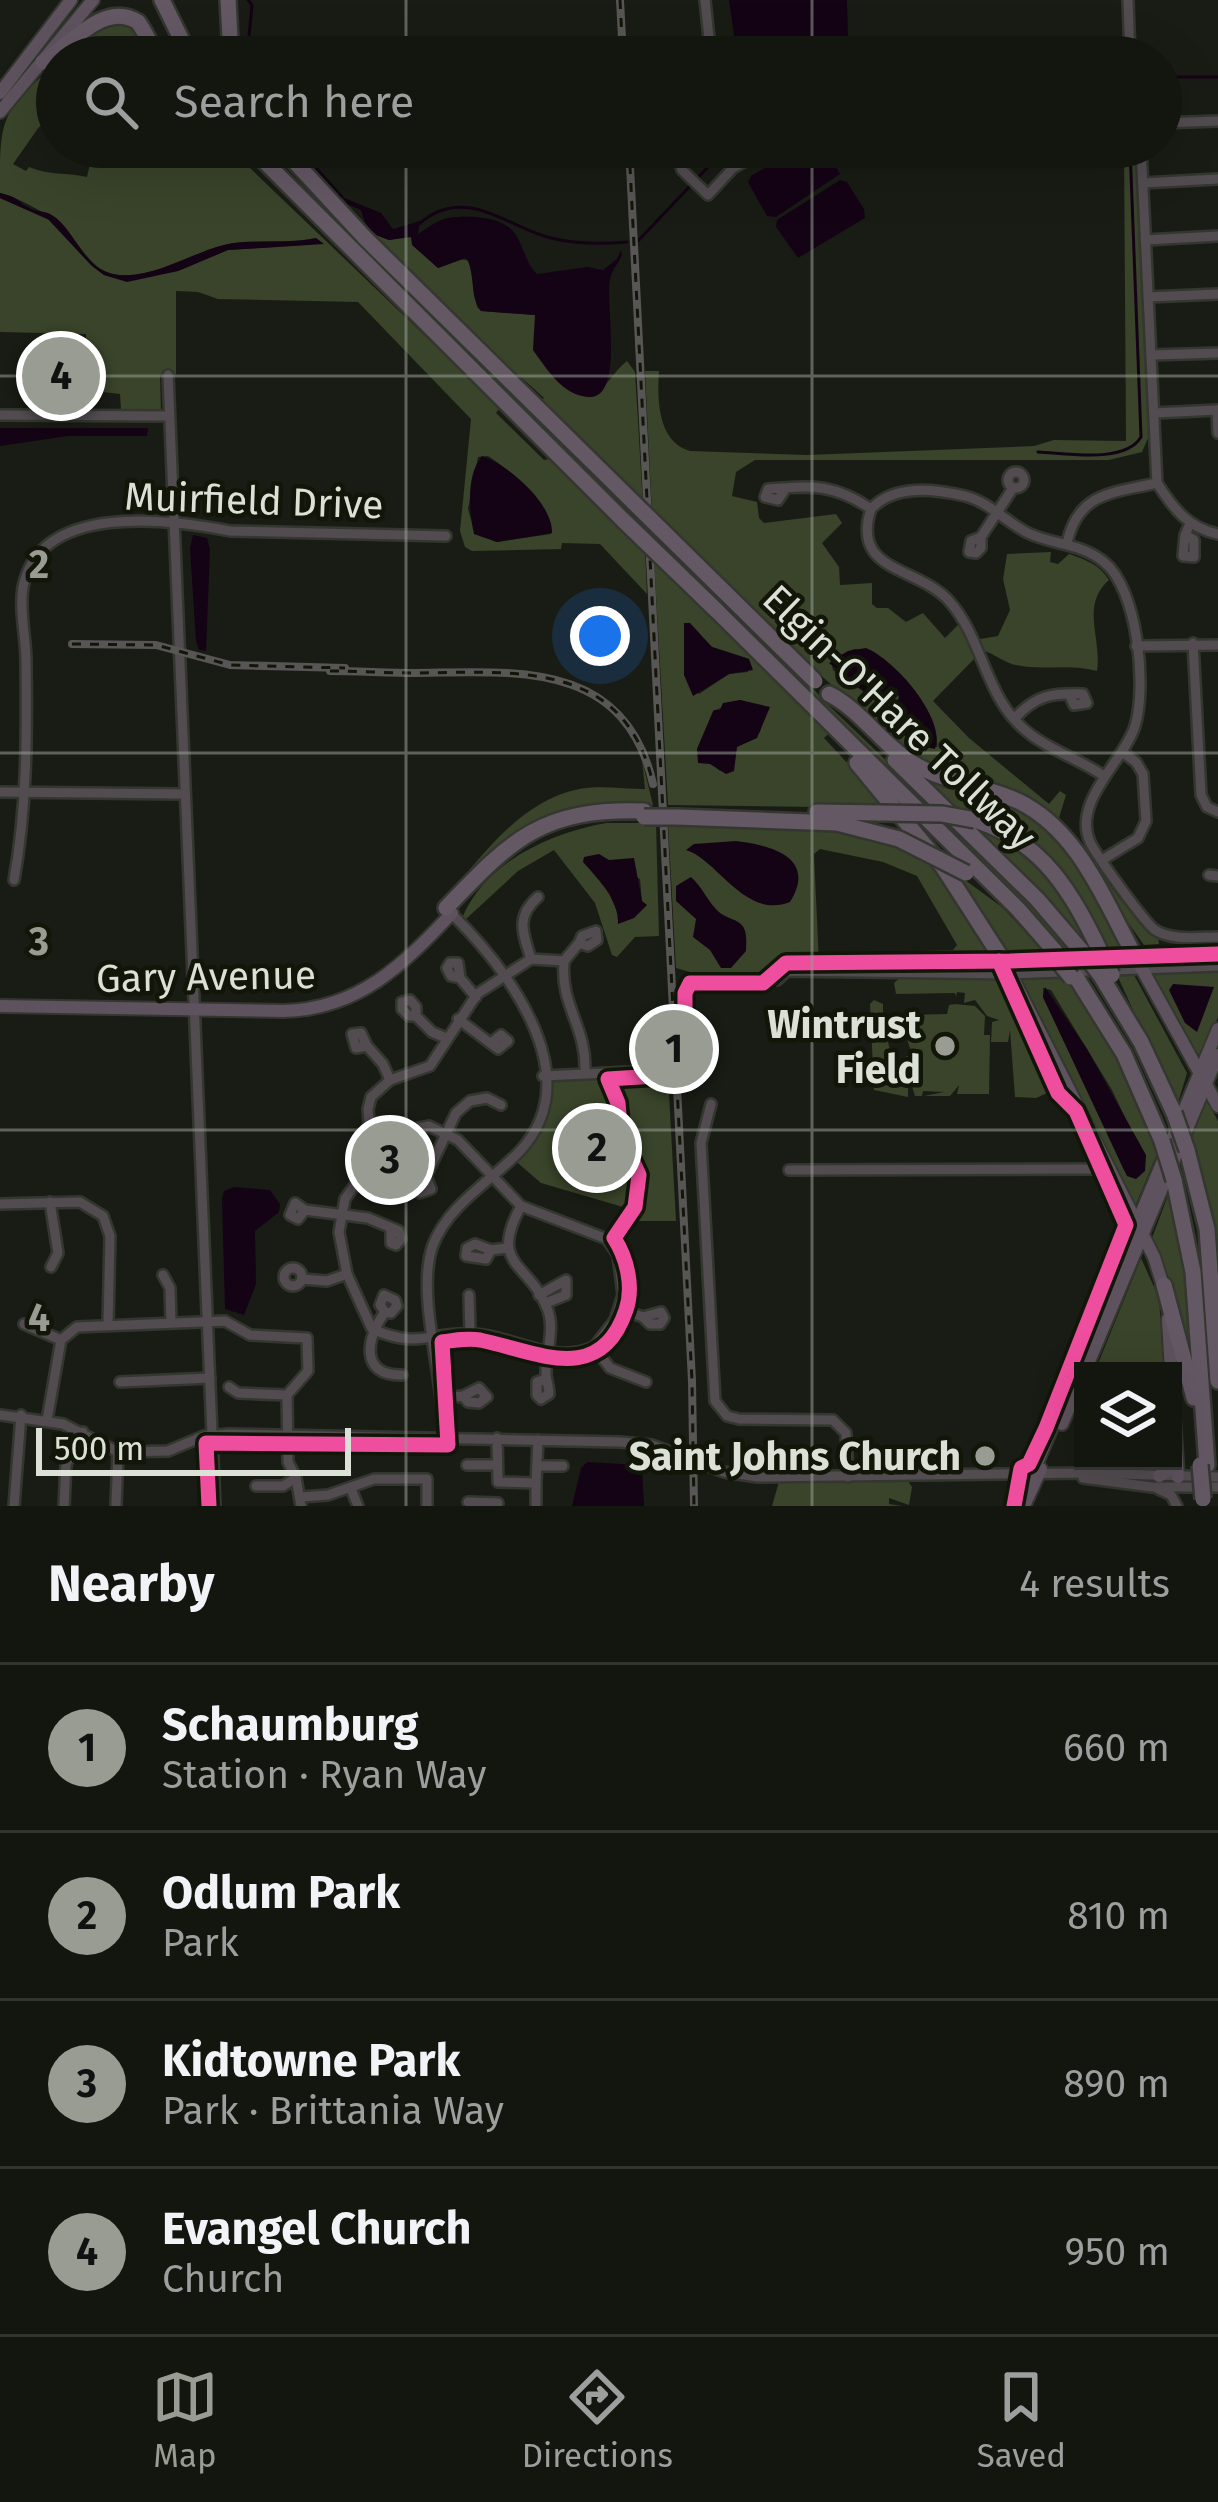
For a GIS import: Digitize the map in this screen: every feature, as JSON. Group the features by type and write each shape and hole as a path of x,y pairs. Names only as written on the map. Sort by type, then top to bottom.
{"highway":[{"path":"163,0 180,36"},
{"path":"228,0 230,36"},
{"path":"71,36 94,13 108,8 123,10 135,19 145,36"},
{"path":"257,168 425,325"},
{"path":"271,168 425,325"},
{"name":"Elgin-O'Hare Tollway","path":"300,168 339,212 1094,955"},
{"name":"Elgin-O'Hare Tollway","path":"425,325 1018,909 1090,997 1124,1054 1174,1180 1193,1272 1208,1499"},
{"path":"829,694 909,761 949,780 1010,798 1051,823 1081,859 1139,964"},
{"path":"832,730 918,835 1008,970"},
{"path":"449,911 503,851 537,828 584,812 837,823 899,839 966,873 998,897 1057,956"},
{"path":"677,815 942,814 1010,833 1045,860 1067,887 1094,955 1151,1053 1187,1150 1207,1229 1218,1381"},
{"path":"1164,1285 1208,1469"}],"main road":[{"path":"45,36 71,0"},
{"path":"65,36 93,0"},
{"path":"0,112 5,90 36,48"},
{"path":"5,90 36,68"},
{"name":"Gary Avenue","path":"0,1003 292,1011 338,1003 385,979 449,911"},
{"path":"1139,964 1218,1106"},
{"path":"1008,970 1164,1285 1170,1362"},
{"path":"1089,1362 1142,1238 1218,1029"},
{"path":"1036,1476 1037,1463 1136,1223 1202,1079 1218,1055"},
{"path":"1024,1506 1074,1394"},
{"path":"1156,1482 1169,1470"},
{"path":"1177,1470 1178,1482"}],"street":[{"path":"704,0 708,36"},
{"path":"1128,0 1129,36"},
{"path":"1182,122 1218,121"},
{"path":"681,168 708,195 734,168"},
{"path":"1142,168 1157,483 1187,529 1214,534"},
{"path":"1143,184 1218,179"},
{"path":"1145,240 1218,236"},
{"path":"1148,297 1218,294"},
{"path":"1151,355 1218,353"},
{"path":"168,374 215,1506"},
{"path":"1154,413 1217,410 1218,433"},
{"path":"0,415 170,416"},
{"path":"1067,543 1071,525 1084,506 1102,496 1157,483"},
{"path":"786,488 830,488 871,508"},
{"path":"981,537 1013,488"},
{"path":"1104,776 1049,750 1015,718 1004,706 969,630 947,598 874,555 866,536 871,508 886,494 906,491 976,499 1028,533 1094,555 1119,578 1131,604 1138,711 1122,752 1104,776 1088,819 1088,839 1154,929 1171,936 1218,937"},
{"name":"Muirfield Drive","path":"14,880 24,793 22,598 32,563 45,547 77,528 174,523 230,531 446,536"},
{"path":"1193,643 1201,795 1213,809"},
{"path":"1136,646 1218,645"},
{"path":"1015,718 1030,701 1069,694"},
{"path":"1102,860 1138,838 1146,820 1141,769 1122,752"},
{"path":"0,793 184,794"},
{"path":"530,959 521,919 538,897"},
{"path":"444,1438 427,1283 431,1250 444,1224 534,1132 542,1108 543,1076 534,1021 474,935 449,911"},
{"path":"579,943 565,961 565,994 585,1042 585,1073"},
{"path":"372,1138 420,1125 447,1135 458,1140 521,1207 607,1238 618,1255 623,1280 620,1309 594,1347 549,1353 470,1333 400,1340 372,1329 347,1274 340,1242 345,1199 373,1160 369,1103 390,1080 430,1066 458,1018 504,976 530,959 565,961"},
{"path":"776,980 787,971 1008,970 1218,962"},
{"path":"460,978 476,997"},
{"path":"416,1016 446,1039"},
{"path":"458,1018 492,1042"},
{"path":"367,1046 390,1080"},
{"path":"543,1076 651,1071"},
{"path":"426,1176 456,1113 470,1101 487,1098 501,1105"},
{"path":"711,1104 700,1142 715,1401 727,1416 740,1419 838,1423 848,1439 848,1477"},
{"path":"789,1170 1108,1169"},
{"path":"50,1202 58,1253 51,1267"},
{"path":"0,1204 85,1204 106,1222 111,1242 109,1324"},
{"path":"521,1207 506,1248 550,1317 546,1378"},
{"path":"305,1210 368,1218 391,1230"},
{"path":"491,1250 506,1248"},
{"path":"302,1280 327,1281 347,1274"},
{"path":"163,1275 170,1288 171,1322"},
{"path":"470,1295 470,1333"},
{"path":"620,1309 643,1317"},
{"path":"385,1312 372,1329 371,1361 386,1374 402,1375"},
{"path":"47,1420 61,1340 77,1327 230,1322 250,1335 307,1338 308,1371 287,1395 288,1462 301,1501 374,1479 427,1480 427,1506"},
{"path":"24,1324 61,1340"},
{"path":"594,1347 610,1368 646,1382"},
{"path":"120,1382 210,1378"},
{"path":"230,1388 238,1393 287,1395"},
{"path":"443,1398 463,1396"},
{"path":"0,1415 47,1420 83,1432 118,1452 168,1451 212,1435 497,1438 652,1445 724,1472 758,1477 1072,1474 1178,1482 1208,1469"},
{"path":"14,1506 21,1415"},
{"path":"64,1506 66,1464 83,1432"},
{"path":"468,1502 498,1504 497,1438"},
{"path":"536,1506 538,1440"},
{"path":"116,1506 118,1452"},
{"path":"467,1465 497,1465"},
{"path":"537,1466 563,1466"},
{"path":"256,1486 281,1486 296,1478"},
{"path":"498,1482 536,1483"},
{"path":"1156,1482 1178,1506"},
{"path":"1178,1482 1208,1499"},
{"path":"1178,1482 1178,1506"},
{"path":"351,1489 358,1506"}],"green space":[{"path":"130,21 139,36 75,36 87,23"},
{"path":"36,81 36,131 13,164 26,171 29,167 87,177 89,168 250,168 495,403 496,413 544,460 549,459 645,549 647,594 600,544 472,551 465,547 460,531 471,419 358,302 218,299 176,291 176,374 160,375 161,411 121,410 120,394 86,390 86,334 0,332 0,198 49,220 92,266 125,280 178,271 228,250 304,245 316,238 224,245 147,273 115,274 101,269 58,223 0,193 3,131 14,106","holes":["488,456 518,480 545,513 551,534 497,542 475,534 468,509 478,457"]},
{"path":"1124,168 1136,168 1149,436 1142,452 1109,460 755,460 736,472 732,496 757,502 764,523 836,514 842,523 822,543 839,567 840,585 872,583 872,604 877,608 888,608 906,622 923,613 945,638 959,624 969,641 998,636 1010,610 1003,579 1007,554 1051,552 1050,562 1058,564 1069,554 1101,570 1109,580 1100,590 1094,611 1097,671 1016,665 971,649 974,659 933,701 969,738 1049,804 1060,791 1066,795 1059,818 1159,944 1144,945 1057,822 919,761 802,659 810,685 823,700 1035,903 1081,955 1064,956 839,723 824,738 889,808 668,805 654,560 747,651 784,645 652,514 645,371 659,371 659,407 666,430 690,451 807,455 1034,446 1054,440 1126,441","holes":["684,623 712,647 749,659 748,672 729,674 699,694 684,675","854,649 882,659 910,684 931,717 937,747 915,741 896,725 889,711 899,698 897,689 875,700 833,670 831,659","740,700 760,706 764,714 760,732 737,747 732,761 720,771 697,749 713,711"]},
{"path":"368,232 389,240 411,236 413,245 438,268 461,259 469,261 477,307 535,315 549,367 578,394 593,397 627,361 635,372 643,505 540,402 544,398 456,321"},
{"path":"642,760 653,805 594,806 560,813 461,880 512,824 543,802 587,788 645,789"},
{"path":"912,768 1026,810 1072,852 1127,954 1108,954 1063,875 959,811"},
{"path":"606,823 656,823 659,936 635,937 617,957 612,955 595,903 554,850 518,871 466,919 463,916 504,865 543,842","holes":["602,858 640,879 642,901 628,918 618,914 609,893 586,864"]},
{"path":"668,823 848,831 913,849 950,884 991,957 976,962 925,962 923,951 953,950 957,945 917,876 883,862 820,849 814,854 819,963 780,964 763,983 702,983 697,974 676,968"},
{"path":"970,823 995,833 1033,859 1060,892 1097,954 1091,954 1071,927"},
{"path":"947,867 1002,907 1050,958 1011,958"},
{"path":"1218,969 1218,1017 1203,1054 1195,1054 1152,974"},
{"path":"1117,975 1134,975 1187,1073 1177,1106"},
{"path":"1068,977 1121,1060 1160,1147 1134,1209 1020,979","holes":["1043,988 1051,990 1112,1090 1141,1151 1128,1176 1043,997"]},
{"path":"900,978 1007,980 1056,1089 1036,1098 1015,1097 1010,1030 1008,1042 991,1042 992,1022 999,1020 987,1016 975,1000 964,1003 965,993 957,992 956,997 955,993 896,994 894,983"},
{"path":"874,1000 883,1004 890,1050 886,1057 894,1060 908,1097 874,1090 870,1004"},
{"name":"Wintrust Field","path":"949,1005 975,1006 985,1016 984,1035 990,1035 989,1094 957,1094 959,1085 950,1096 924,1096 944,1092 923,1091 922,1096 915,1096 903,1058 912,1054 906,1015 947,1014"},
{"path":"608,1072 608,1079 613,1080 668,1076 676,1221 629,1221 623,1207 541,1183 512,1158 542,1108 543,1076"},
{"path":"1206,1099 1218,1121 1218,1269 1190,1143"},
{"path":"1170,1190 1184,1263 1193,1371 1172,1287 1152,1238"},
{"path":"1141,1258 1159,1298 1163,1362 1099,1362"},
{"path":"908,1481 912,1487 909,1505 889,1498 889,1504 902,1506 772,1506 779,1482"}],"shaded area":[{"path":"729,0 847,0 848,36 734,36"},
{"path":"765,168 837,168 840,174 776,217 767,216 748,182"},
{"path":"840,180 847,182 865,218 798,258 776,227 777,220"},
{"path":"0,193 57,219 93,263 114,274 146,273 235,243 316,238 324,244 228,250 178,271 127,282 104,275 48,219 0,198"},
{"path":"342,197 381,213 393,229 420,221 418,234 452,217 480,217 506,225 537,274 587,267 603,270 621,250 610,279 610,368 599,394 579,395 550,373 533,350 535,315 481,311 466,258 438,268 412,245 411,237 389,240 368,232 361,210"},
{"path":"0,428 148,428 147,436 68,436 0,446"},
{"path":"482,456 528,487 545,510 552,533 497,542 474,534 471,483"},
{"path":"193,535 207,538 210,549 206,651 199,650 196,641"},
{"path":"684,623 690,623 712,647 749,659 753,670 729,674 693,696 684,675"},
{"path":"866,648 916,691 933,722 935,749 894,725 889,711 899,698 897,689 875,700 829,663 848,651"},
{"path":"740,700 770,707 757,738 737,747 734,771 726,774 698,763 697,749 714,710"},
{"path":"736,841 775,850 794,864 797,887 790,902 759,903 745,896 686,850 694,844"},
{"path":"599,854 609,860 634,858 642,901 647,905 634,918 618,924 612,898 583,862 584,857"},
{"path":"691,877 715,908 745,930 746,951 731,968 721,968 710,950 693,937 696,919 676,901 676,886"},
{"path":"1173,984 1214,987 1197,1032 1185,1023 1169,990"},
{"path":"1045,987 1087,1049 1146,1155 1145,1171 1136,1179 1123,1168 1043,997"},
{"path":"234,1187 270,1190 280,1204 279,1212 255,1231 256,1284 244,1315 225,1309 222,1199 224,1191"},
{"path":"587,1462 639,1465 644,1506 572,1506 581,1468"}],"waterway":[{"path":"248,0 252,5 249,36"},
{"path":"1182,77 1218,77"},
{"path":"316,168 342,197"},
{"path":"638,241 707,168"},
{"path":"1038,452 1109,454 1141,437 1131,168"},
{"path":"418,225 435,213 468,208 551,238 627,242"}],"railway":[{"path":"620,0 622,36"},
{"path":"630,168 692,1381 694,1506"},
{"path":"72,644 156,645 230,665 345,668"},
{"path":"330,671 490,672 561,681 591,694 618,714 639,743 653,784"}],"cycle path":[{"path":"685,1008 690,983 763,983 786,963 1218,954"},
{"path":"999,961 1058,1093 1076,1111 1126,1225 1046,1428 1029,1464 1021,1468 1014,1506"},
{"path":"209,1506 206,1443 448,1445 442,1342 480,1340 564,1358 583,1357 600,1349 615,1334 626,1310 628,1273 614,1238 635,1207 639,1175 621,1136 618,1103 608,1079 672,1075"}],"place":[{"name":"Evangel Church","path":"61,376"},
{"name":"Wintrust Field","path":"945,1046"},
{"name":"Schaumburg","path":"674,1049"},
{"name":"Odlum Park","path":"597,1148"},
{"name":"Kidtowne Park","path":"390,1160"},
{"name":"Saint Johns Church","path":"985,1456"}]}
